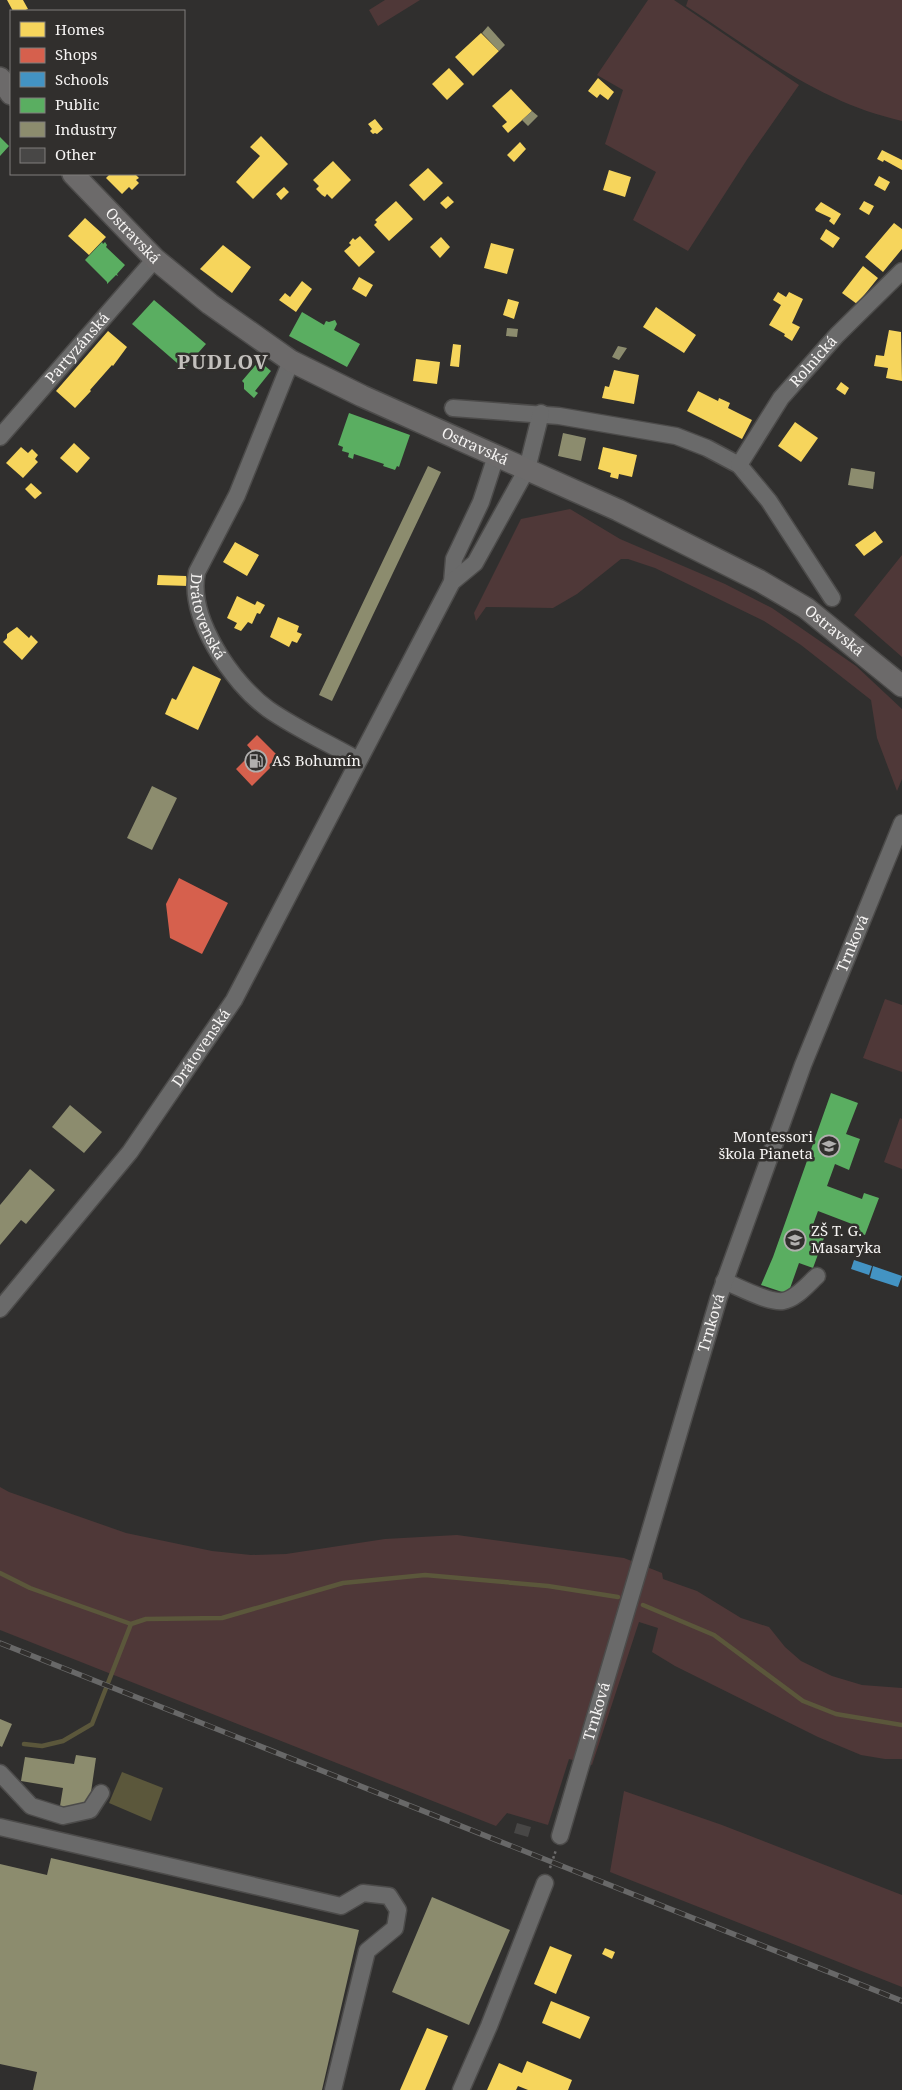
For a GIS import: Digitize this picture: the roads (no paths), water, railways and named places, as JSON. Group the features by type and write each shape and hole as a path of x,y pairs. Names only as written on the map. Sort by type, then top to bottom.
{"main road":[{"path":"0,78 10,93"},
{"name":"Ostravská","path":"74,175 155,259 210,304 291,360 362,396 618,510 760,580 806,608 902,686"}],"street":[{"name":"Partyzánská","path":"0,437 155,259"},
{"name":"Rolnická","path":"739,465 781,398 837,334 902,271"},
{"name":"Drátovenská","path":"291,360 237,495 197,572 195,596 204,624 217,648 231,671 249,690 267,708 358,760"},
{"name":"Ostravská","path":"453,408 541,413 676,436 708,448 739,465 769,501 832,598"},
{"name":"Drátovenská","path":"452,582 475,564 527,469 541,413"},
{"name":"Drátovenská","path":"0,1309 130,1152 234,1000 452,582 454,559 481,502 496,456"},
{"name":"Trnková","path":"560,1836 724,1281 802,1065 902,823"},
{"path":"724,1281 773,1301 784,1301 799,1293 817,1276"},
{"path":"0,1773 31,1806 63,1816 90,1810 101,1794"},
{"path":"0,1827 341,1906 363,1892 389,1896 398,1910 395,1928 367,1951 333,2090"},
{"path":"461,2090 509,1977 547,1877"}],"waterway":[{"path":"0,1573 30,1588 131,1624"},
{"path":"24,1744 42,1746 63,1741 92,1724 131,1624 146,1619 222,1618 343,1583 425,1575 548,1586 618,1597"},
{"path":"643,1605 714,1635 803,1701 836,1714 902,1725"}],"railway":[{"path":"0,1643 902,2001"}],"place":[{"name":"AS Bohumín","path":"256,761"},
{"name":"Montessori škola Pianeta","path":"829,1146"},
{"name":"ZŠ T. G. Masaryka","path":"795,1240"}],"district":[{"name":"PUDLOV","path":"223,362"}]}
